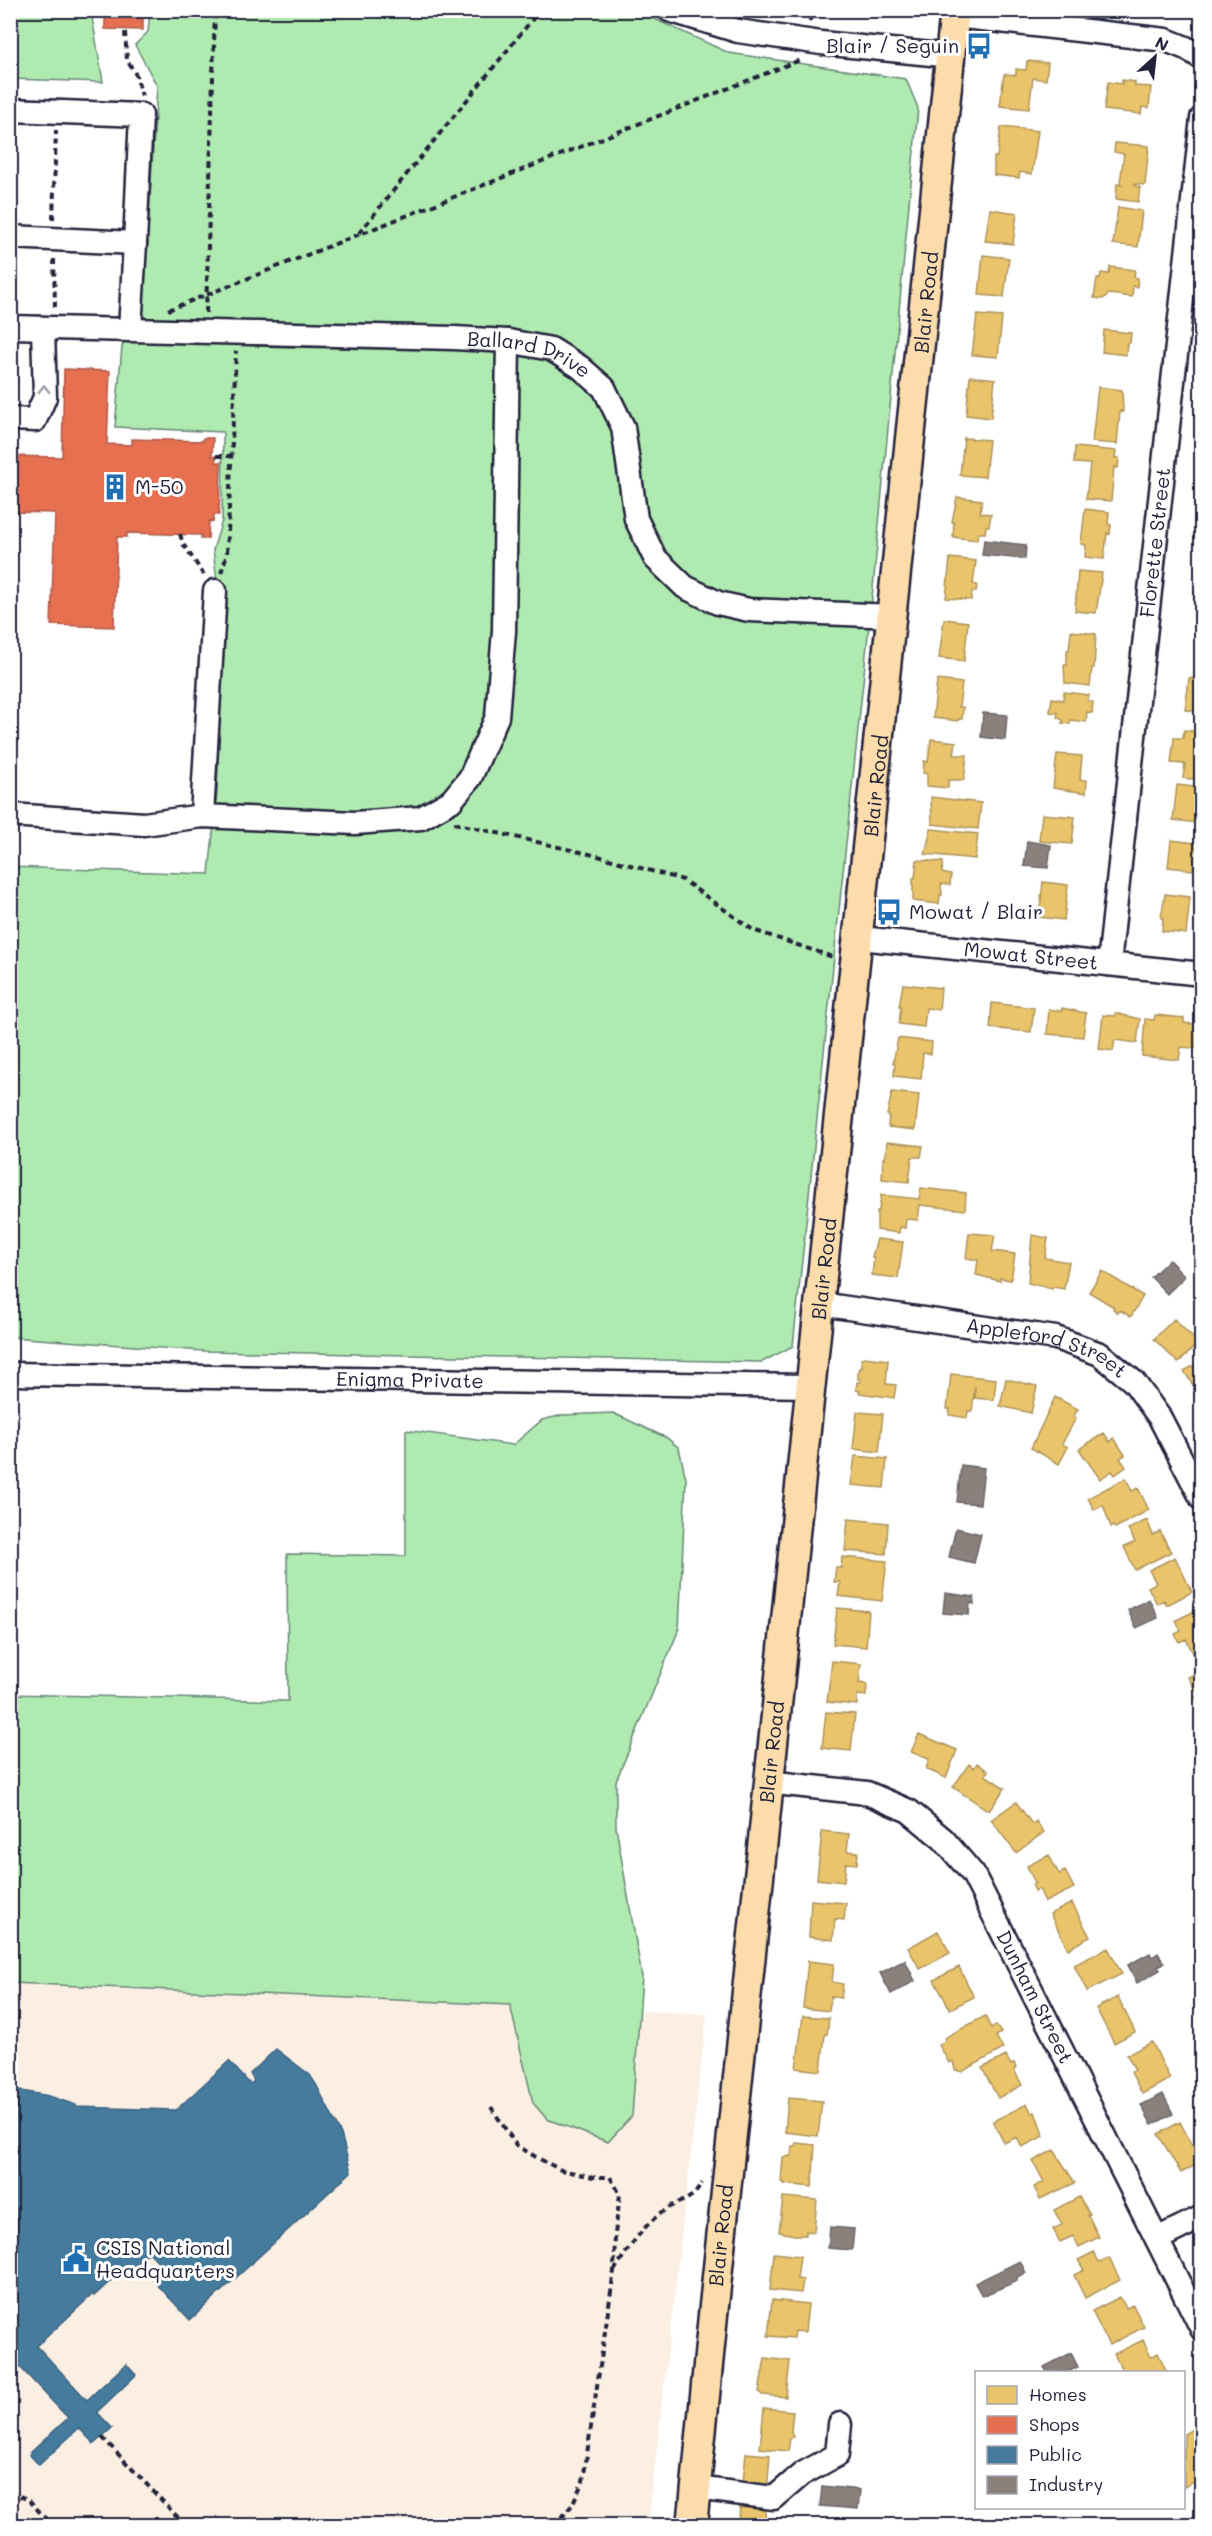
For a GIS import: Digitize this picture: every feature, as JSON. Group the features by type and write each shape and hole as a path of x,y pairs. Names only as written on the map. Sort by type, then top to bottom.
{"main road":[{"name":"Blair Road","path":"692,2526 767,1782 859,951 955,13"}],"street":[{"path":"669,10 738,32 951,56"},
{"path":"955,13 1166,40 1202,58"},
{"path":"10,110 141,115 130,330"},
{"name":"Florette Street","path":"1109,964 1202,118"},
{"path":"10,237 135,243"},
{"name":"Ballard Drive","path":"10,327 508,341 551,349 580,367 604,388 623,427 636,519 655,558 685,587 718,603 749,610 893,616"},
{"path":"10,419 35,420 45,397 42,329"},
{"path":"10,815 144,824 202,816 355,823 421,818 451,801 470,778 497,717 504,631 508,341"},
{"path":"202,816 215,591"},
{"name":"Mowat Street","path":"859,951 1109,964 1202,974"},
{"name":"Appleford Street","path":"820,1304 1056,1338 1100,1354 1134,1382 1160,1418 1202,1499"},
{"name":"Enigma Private","path":"10,1374 811,1386"},
{"name":"Dunham Street","path":"767,1782 867,1792 909,1811 943,1839 973,1874 1202,2329"},
{"path":"1157,2239 1202,2217"},
{"path":"696,2488 774,2498 802,2474 837,2455 840,2424"}],"path":[{"path":"206,333 215,10"},
{"path":"359,234 540,10"},
{"path":"125,32 127,60 142,91 141,115"},
{"path":"155,331 167,310 207,292 803,59 821,43"},
{"path":"215,591 227,554 237,334"},
{"path":"216,456 232,456"},
{"path":"180,534 183,544 215,591"},
{"path":"421,818 452,822 602,857 683,880 753,930 859,951"},
{"path":"491,2107 516,2145 561,2170 593,2177 610,2177 620,2194 615,2234 614,2271 583,2481 572,2505 555,2526"},
{"path":"614,2271 633,2241 665,2210 696,2195 705,2178"},
{"path":"102,2437 186,2526"},
{"path":"10,2492 29,2500 52,2526"}],"shaded area":[{"path":"11,1983 707,2014 648,2525 11,2526"}],"green space":[{"path":"11,10 91,11 103,82 11,79"},
{"path":"150,11 637,11 729,53 906,79 918,108 873,588 793,1346 762,1362 203,1351 11,1337 11,867 209,874 217,793 223,627 213,550 222,521 223,432 115,427 122,346 143,308 157,86 135,45 148,32"},
{"path":"613,1413 667,1438 679,1448 686,1479 679,1629 616,1781 616,1827 642,1977 632,2116 608,2142 547,2119 533,2103 510,2005 11,1983 11,1694 288,1701 287,1554 406,1556 406,1430 513,1445 542,1420 563,1415"}],"building: Homes":[{"path":"1027,61 1048,63 1046,80 1033,78 1029,109 1000,106 1004,74 1016,75 1016,69 1026,70"},
{"path":"1122,80 1135,82 1135,86 1151,87 1149,108 1142,107 1141,114 1104,110 1108,82 1122,84"},
{"path":"1001,127 1038,131 1032,174 1020,172 1019,178 994,175 994,157 997,157"},
{"path":"1115,143 1149,146 1145,185 1135,184 1140,187 1138,202 1116,199 1117,184 1122,185 1120,182 1124,154 1114,152"},
{"path":"1118,207 1142,211 1138,247 1113,244"},
{"path":"990,209 1017,213 1013,244 985,241"},
{"path":"983,255 1009,258 1004,297 979,295"},
{"path":"1110,267 1135,270 1134,277 1138,278 1137,287 1133,286 1132,297 1109,294 1103,299 1094,298 1097,278 1100,278 1101,273 1109,274"},
{"path":"977,315 1002,317 998,357 972,355"},
{"path":"1104,330 1131,333 1126,355 1102,352"},
{"path":"970,376 995,379 991,418 966,415"},
{"path":"1098,387 1122,390 1123,412 1120,411 1117,444 1092,442"},
{"path":"964,438 989,440 985,477 960,475"},
{"path":"1075,447 1116,451 1115,458 1119,458 1118,468 1114,467 1111,501 1086,499 1090,464 1074,463"},
{"path":"957,497 982,500 980,513 991,514 989,526 986,526 985,533 978,533 977,540 953,537 954,522 952,522"},
{"path":"1085,509 1109,512 1108,524 1111,525 1110,534 1107,533 1104,559 1085,557 1086,545 1081,544"},
{"path":"950,558 976,561 973,584 977,585 976,592 972,591 971,600 946,598"},
{"path":"1078,571 1102,573 1096,613 1075,611"},
{"path":"1202,586 1202,614 1199,614 1200,600 1194,600 1195,591 1201,592"},
{"path":"944,619 968,622 964,661 939,658"},
{"path":"1200,624 1202,624 1202,663 1196,662"},
{"path":"1071,631 1096,634 1094,668 1092,668 1090,686 1065,683 1064,665 1067,665"},
{"path":"1189,678 1202,679 1202,729 1195,728 1196,711 1185,710"},
{"path":"937,680 962,683 959,707 963,707 962,719 958,721 933,718"},
{"path":"1064,692 1089,695 1088,701 1093,702 1092,713 1087,712 1086,722 1071,720 1070,724 1062,723 1063,720 1057,717 1058,713 1050,712 1052,698 1063,700"},
{"path":"1184,730 1202,732 1202,780 1183,778 1185,764 1171,763 1174,738 1183,738"},
{"path":"931,739 956,742 954,755 967,755 964,780 948,780 948,788 927,786 927,774 923,773 924,761 928,762"},
{"path":"1057,754 1082,756 1080,780 1087,780 1086,793 1053,788"},
{"path":"1177,785 1202,788 1198,823 1173,820"},
{"path":"931,797 981,803 978,829 932,824"},
{"path":"1042,814 1075,817 1072,844 1039,841"},
{"path":"931,829 978,834 975,859 925,854"},
{"path":"1171,840 1196,843 1193,870 1168,867"},
{"path":"917,860 943,862 942,873 951,875 950,885 941,884 942,895 940,895 939,904 913,901 913,878 915,878"},
{"path":"1043,882 1068,885 1064,920 1039,917"},
{"path":"1165,894 1190,897 1186,934 1162,931 1163,918 1161,918"},
{"path":"903,984 941,988 939,1010 926,1008 924,1027 899,1024"},
{"path":"992,1003 1034,1008 1031,1032 990,1028"},
{"path":"1062,1008 1086,1013 1083,1037 1047,1034 1049,1009 1062,1011"},
{"path":"1115,1013 1140,1019 1137,1043 1115,1040 1113,1051 1099,1049 1103,1015 1115,1016"},
{"path":"1155,1015 1184,1018 1184,1023 1202,1025 1202,1049 1181,1047 1179,1060 1142,1056 1145,1019 1154,1020"},
{"path":"898,1038 932,1042 931,1054 923,1053 921,1079 894,1076 895,1063 893,1063"},
{"path":"892,1092 919,1095 915,1130 888,1127 889,1115 887,1115"},
{"path":"887,1142 923,1146 921,1157 912,1157 909,1182 882,1179 883,1158 885,1159"},
{"path":"921,1188 966,1193 965,1210 920,1205 918,1220 906,1219 905,1228 900,1227 899,1233 877,1230 877,1211 879,1211 881,1195 919,1199"},
{"path":"969,1233 995,1235 992,1251 1015,1254 1011,1280 1000,1278 1000,1281 976,1275 978,1260 966,1258"},
{"path":"1032,1235 1048,1238 1045,1258 1069,1262 1064,1289 1053,1287 1052,1289 1028,1283"},
{"path":"877,1239 903,1242 898,1278 872,1275 874,1258 872,1257"},
{"path":"1102,1271 1143,1296 1131,1317 1120,1310 1118,1313 1113,1309 1114,1307 1089,1292"},
{"path":"1174,1319 1198,1343 1178,1363 1154,1339"},
{"path":"864,1357 888,1360 886,1384 896,1385 894,1398 859,1393 860,1391 856,1390 857,1382 861,1382 858,1374 862,1368 861,1359"},
{"path":"1202,1361 1202,1399 1184,1371"},
{"path":"951,1374 996,1379 994,1400 975,1398 975,1386 972,1411 968,1411 967,1418 949,1415 950,1409 947,1409"},
{"path":"1006,1379 1037,1386 1031,1413 1000,1406"},
{"path":"1055,1397 1078,1409 1073,1417 1076,1418 1062,1444 1068,1447 1059,1464 1031,1448"},
{"path":"857,1412 883,1414 879,1452 853,1449"},
{"path":"1104,1433 1110,1442 1114,1438 1125,1455 1120,1458 1126,1467 1115,1475 1112,1471 1100,1479 1079,1449"},
{"path":"855,1456 887,1459 884,1488 851,1485"},
{"path":"1126,1478 1132,1491 1138,1488 1149,1510 1115,1528 1111,1527 1103,1505 1094,1510 1088,1498"},
{"path":"848,1519 888,1523 886,1554 845,1551"},
{"path":"1147,1520 1153,1535 1160,1531 1171,1552 1135,1570 1124,1547 1135,1542 1128,1529"},
{"path":"842,1557 887,1561 882,1601 838,1596 840,1582 834,1582 836,1567 841,1568"},
{"path":"1175,1557 1192,1592 1167,1605 1164,1600 1157,1604 1148,1587 1156,1583 1149,1570"},
{"path":"837,1608 869,1611 866,1647 833,1644"},
{"path":"1201,1608 1202,1651 1194,1655 1186,1639 1179,1642 1175,1634 1181,1631 1176,1620"},
{"path":"832,1661 861,1664 859,1683 867,1684 866,1696 857,1695 857,1705 827,1702"},
{"path":"1202,1667 1202,1709 1195,1697 1198,1695 1188,1677 1197,1673 1196,1670"},
{"path":"826,1712 855,1714 851,1751 822,1748"},
{"path":"919,1734 957,1750 946,1778 926,1769 929,1759 911,1752"},
{"path":"977,1763 988,1771 985,1775 1005,1788 989,1811 953,1787 969,1764 974,1768"},
{"path":"1016,1802 1032,1824 1036,1821 1044,1832 1016,1853 991,1820"},
{"path":"822,1831 849,1834 847,1851 858,1852 857,1864 846,1863 844,1882 817,1879"},
{"path":"1049,1855 1059,1874 1065,1871 1074,1888 1045,1902 1039,1889 1035,1891 1032,1884 1035,1883 1027,1866"},
{"path":"811,1900 846,1903 844,1920 835,1919 833,1940 809,1937"},
{"path":"1072,1903 1090,1937 1068,1949 1050,1914"},
{"path":"938,1931 950,1953 920,1969 908,1948"},
{"path":"1108,1948 1122,1974 1087,1991 1074,1965"},
{"path":"808,1961 834,1964 832,1982 843,1984 841,1998 831,1996 829,2011 803,2008"},
{"path":"959,1967 974,1997 950,2009 934,1980"},
{"path":"1118,1997 1135,2032 1114,2043 1096,2008"},
{"path":"803,2016 829,2018 821,2071 796,2068"},
{"path":"985,2016 991,2028 996,2025 1001,2033 996,2036 1003,2049 962,2072 955,2070 953,2061 949,2063 939,2045 945,2041 944,2038"},
{"path":"1152,2042 1170,2079 1142,2094 1131,2072 1135,2070 1127,2055"},
{"path":"1006,2056 1011,2065 1014,2063 1016,2068 1014,2070 1022,2085 998,2098 982,2068"},
{"path":"788,2098 822,2101 818,2136 785,2132"},
{"path":"1027,2104 1032,2113 1035,2112 1044,2136 1022,2147 1017,2137 1004,2143 993,2121"},
{"path":"1180,2122 1201,2162 1181,2173 1158,2134"},
{"path":"796,2143 815,2145 812,2187 781,2182 783,2157 791,2156 792,2146"},
{"path":"1054,2150 1075,2183 1040,2199 1034,2187 1044,2182 1033,2161"},
{"path":"783,2197 817,2200 814,2232 806,2231 806,2235 795,2235 779,2232"},
{"path":"1079,2197 1090,2214 1088,2215 1099,2237 1079,2247 1073,2236 1060,2242 1053,2229 1062,2225 1054,2210"},
{"path":"1094,2252 1099,2262 1109,2258 1120,2280 1085,2298 1074,2275 1084,2270 1078,2260"},
{"path":"774,2253 800,2256 797,2279 803,2280 801,2293 770,2290"},
{"path":"1120,2297 1126,2308 1133,2305 1144,2327 1109,2345 1092,2311"},
{"path":"772,2300 808,2304 805,2332 795,2331 794,2338 768,2336"},
{"path":"1143,2340 1151,2357 1158,2353 1167,2371 1122,2371 1114,2354"},
{"path":"765,2358 790,2361 786,2397 762,2395 759,2392"},
{"path":"764,2408 793,2411 791,2431 793,2437 790,2439 788,2451 760,2448"},
{"path":"1196,2427 1202,2437 1202,2478 1185,2486 1185,2433"},
{"path":"746,2453 770,2455 767,2492 742,2490"},
{"path":"1202,2485 1202,2503 1194,2488"},
{"path":"740,2507 766,2510 764,2526 738,2526"}],"building: Shops":[{"path":"105,10 143,10 143,30 105,29"},
{"name":"M-50","path":"64,369 110,371 107,444 132,445 132,439 203,441 203,438 213,438 212,456 216,456 216,462 221,462 219,515 214,515 213,522 209,521 208,539 201,539 201,535 127,533 127,537 117,537 114,627 51,625 55,513 10,512 10,456 62,457"}],"building: Public":[{"name":"CSIS National Headquarters","path":"276,2049 310,2075 317,2086 341,2134 351,2172 190,2320 153,2280 165,2269 149,2252 131,2268 128,2265 94,2296 93,2294 37,2346 87,2400 126,2364 136,2375 97,2412 112,2428 94,2444 79,2428 39,2465 29,2454 68,2418 17,2364 10,2370 10,2089 49,2096 76,2105 76,2107 176,2110 229,2061 250,2084 254,2081 250,2074"}],"building: Industry":[{"path":"984,540 1026,545 1025,559 982,555"},
{"path":"983,713 1007,715 1005,740 981,737"},
{"path":"1027,841 1051,845 1048,868 1024,866"},
{"path":"1169,1260 1185,1276 1167,1294 1151,1277"},
{"path":"961,1465 984,1468 980,1504 957,1502"},
{"path":"956,1528 981,1534 974,1563 949,1557"},
{"path":"945,1593 974,1597 974,1604 970,1603 969,1615 943,1613"},
{"path":"1149,1599 1158,1618 1136,1628 1128,1610"},
{"path":"1150,1953 1152,1957 1158,1953 1164,1963 1158,1966 1160,1970 1137,1983 1128,1965"},
{"path":"905,1960 915,1981 891,1994 880,1973"},
{"path":"1163,2094 1173,2114 1152,2125 1141,2105"},
{"path":"830,2227 854,2229 852,2250 828,2248"},
{"path":"1020,2261 1026,2273 1017,2277 1017,2281 982,2296 975,2283"},
{"path":"1071,2353 1078,2367 1070,2371 1046,2371 1044,2367"},
{"path":"822,2486 860,2490 858,2509 820,2506"}],"place":[{"name":"Blair / Seguin","path":"979,46"},
{"name":"M-50","path":"115,487"},
{"name":"Mowat / Blair","path":"889,912"},
{"name":"CSIS National Headquarters","path":"76,2259"}]}
